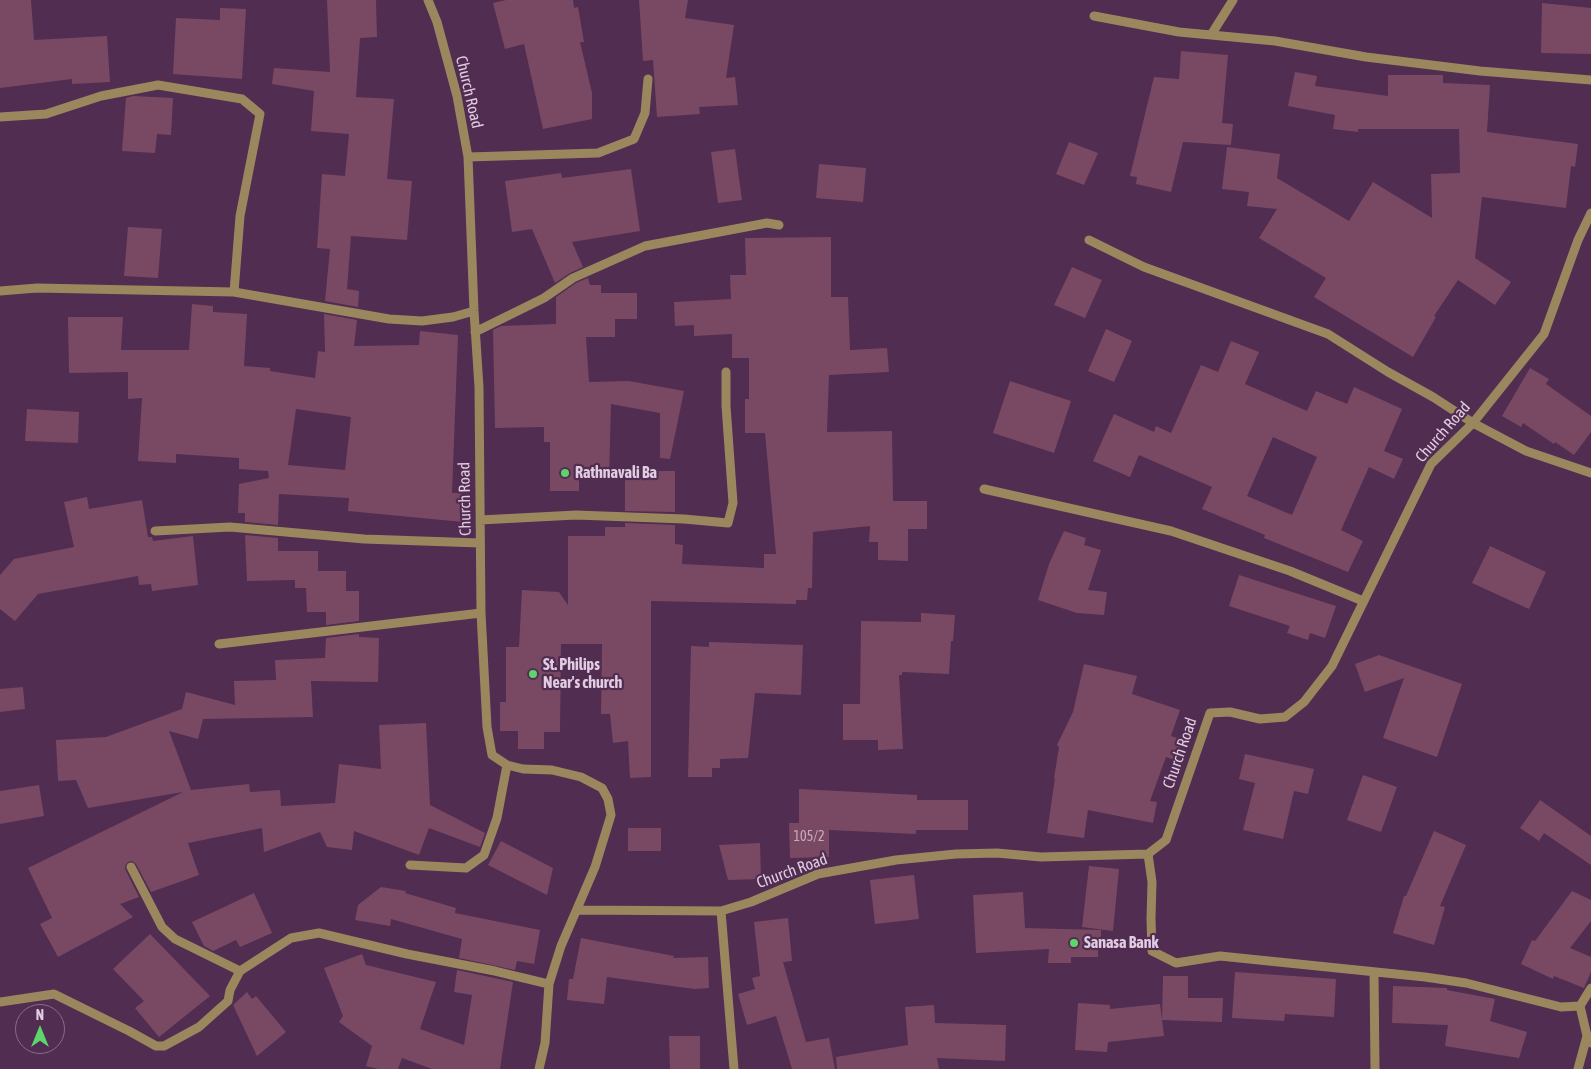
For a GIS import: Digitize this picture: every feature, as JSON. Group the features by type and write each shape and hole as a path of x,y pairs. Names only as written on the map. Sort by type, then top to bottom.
{"street":[{"name":"Church Road","path":"428,0 437,22 457,96 468,157 479,387 481,613 487,727 492,755 507,765"},
{"path":"1211,35 1233,0"},
{"path":"1094,16 1179,32 1275,41 1366,57 1480,71 1591,80"},
{"path":"468,157 598,153 634,139 645,113 648,79"},
{"path":"0,117 46,114 101,96 158,85 242,99 260,114 240,216 234,292"},
{"name":"Church Road","path":"577,910 721,911 751,902 818,874 896,860 956,854 989,853 1041,857 1148,854 1166,840 1210,713 1230,712 1260,720 1285,717 1304,702 1332,666 1431,464 1473,423 1544,334 1578,240 1591,213"},
{"path":"475,332 544,298 574,278 645,246 767,224 779,225"},
{"path":"1089,240 1144,267 1328,334 1388,372 1433,396 1473,423 1526,451 1591,473"},
{"path":"0,291 37,288 234,292 389,319 422,321 453,318 474,311"},
{"path":"480,520 576,515 684,519 728,523 733,503 726,406 726,372"},
{"path":"984,489 1171,531 1290,571 1363,601"},
{"path":"155,531 230,527 364,539 480,543"},
{"path":"219,644 481,613"},
{"path":"410,865 466,868 484,855 497,818 507,765 523,769 552,770 581,777 602,788 608,799 611,815 595,867 561,946 549,984 545,1043 539,1069"},
{"path":"1148,854 1152,882 1152,951 1176,963 1220,956 1425,976 1466,983 1561,1007 1580,1006"},
{"path":"131,867 162,927 175,939 240,971"},
{"path":"721,911 726,948 734,1069"},
{"path":"0,1002 54,994 156,1046 164,1046 199,1027 228,1001 230,990 240,971 291,938 319,933 549,984"},
{"path":"1374,972 1375,1069"},
{"path":"1578,1069 1589,1040 1580,1006 1591,988"}],"building":[{"path":"0,0 31,0 34,40 107,36 110,82 72,84 72,79 0,88"},
{"path":"327,0 376,0 377,37 360,38 356,97 394,99 387,179 412,181 407,240 351,236 347,289 359,291 358,307 325,301 330,249 317,248 322,174 345,176 349,134 311,131 314,91 272,84 274,68 330,72"},
{"path":"506,0 573,0 574,8 578,7 584,42 580,42 592,93 592,119 543,129 524,44 505,49 493,3"},
{"path":"639,0 688,0 685,18 734,25 726,78 735,77 738,105 699,107 700,114 657,117 653,60 643,61"},
{"path":"1542,3 1591,8 1591,54 1541,53"},
{"path":"220,8 246,9 242,79 173,74 176,18 220,20"},
{"path":"1181,51 1228,55 1222,123 1233,124 1231,145 1183,142 1171,192 1136,184 1137,177 1130,176 1154,77 1179,79"},
{"path":"1295,72 1317,76 1315,86 1388,96 1388,75 1443,75 1443,83 1490,85 1487,132 1578,144 1575,167 1571,166 1566,208 1482,197 1475,258 1511,282 1495,305 1458,280 1434,316 1436,317 1413,357 1314,297 1326,278 1259,238 1277,209 1247,206 1249,192 1222,189 1227,147 1280,154 1277,178 1349,221 1373,182 1432,218 1431,174 1460,173 1459,129 1358,129 1358,132 1333,129 1335,115 1288,106"},
{"path":"133,96 173,98 171,135 157,134 155,153 122,151 126,98"},
{"path":"1069,142 1098,153 1084,185 1056,174"},
{"path":"735,149 742,200 718,203 711,152"},
{"path":"819,164 866,168 863,202 816,198"},
{"path":"631,169 640,231 572,242 583,267 555,283 532,229 512,232 505,181 561,173 562,178"},
{"path":"128,227 162,229 158,278 124,276"},
{"path":"831,237 831,297 848,297 850,350 887,348 889,372 829,375 827,432 892,431 893,501 927,501 927,529 908,529 908,561 878,560 878,542 869,542 870,526 813,532 812,588 808,588 807,600 796,600 796,604 651,601 651,777 630,778 628,741 613,743 610,714 601,714 602,644 561,644 560,732 544,732 544,749 518,749 518,731 500,731 500,702 506,702 506,647 519,647 522,590 559,592 568,605 568,536 605,536 605,527 625,527 625,523 675,525 675,544 683,545 682,564 764,568 764,554 776,554 765,433 745,433 745,399 749,399 749,358 732,358 732,334 694,336 694,325 675,326 674,302 731,299 730,275 746,275 745,238"},
{"path":"1072,267 1102,280 1085,318 1054,305"},
{"path":"588,278 590,285 601,285 601,293 637,293 637,319 615,319 615,337 586,337 589,382 629,381 684,391 670,459 660,458 660,413 611,404 609,480 579,480 579,491 550,491 550,442 544,442 544,427 495,428 493,330 501,326 556,324 556,297 576,283"},
{"path":"192,304 213,306 213,312 247,314 244,366 270,368 270,371 315,378 318,351 325,352 324,314 357,320 354,346 419,345 420,331 458,335 452,493 463,493 463,522 348,511 349,498 279,494 278,525 245,522 245,513 238,513 239,484 269,478 268,471 239,469 239,458 176,454 176,463 138,461 142,398 128,399 128,372 69,373 68,317 123,317 121,350 189,350","holes":["296,409 351,417 345,470 288,465"]},
{"path":"1106,329 1132,341 1114,382 1088,371"},
{"path":"1231,341 1259,352 1245,384 1307,411 1316,391 1347,404 1354,387 1402,409 1384,451 1403,459 1394,479 1369,467 1341,530 1363,541 1348,572 1264,538 1265,535 1202,509 1212,487 1139,455 1130,477 1093,461 1114,414 1154,432 1156,426 1171,433 1201,365 1218,372","holes":["1273,437 1317,457 1292,515 1247,496"]},
{"path":"1530,368 1549,379 1546,384 1591,416 1591,432 1574,455 1523,423 1521,427 1502,416"},
{"path":"1010,381 1071,401 1054,453 993,433"},
{"path":"27,409 79,412 78,443 25,441"},
{"path":"625,471 675,471 675,512 625,511"},
{"path":"87,497 89,509 142,500 148,537 152,537 153,541 193,536 198,585 152,591 151,584 139,585 138,576 38,594 15,621 0,609 0,575 14,559 74,547 64,502"},
{"path":"1064,531 1086,538 1084,545 1101,550 1088,590 1107,592 1104,615 1077,613 1038,600 1049,564"},
{"path":"245,535 278,538 278,551 318,551 318,571 346,571 346,591 359,591 359,621 326,625 326,612 307,612 306,588 295,588 295,580 247,581"},
{"path":"1490,546 1546,572 1529,609 1472,583"},
{"path":"1239,575 1336,606 1325,638 1310,633 1308,640 1287,633 1290,626 1229,606"},
{"path":"921,613 955,615 949,674 902,672 902,675 899,675 903,749 878,750 878,740 843,740 843,704 860,704 861,621 921,622"},
{"path":"359,634 359,637 379,638 378,682 311,681 313,717 203,719 198,739 169,731 191,790 249,784 250,792 280,790 281,806 335,803 339,764 381,769 379,725 426,723 430,805 485,833 480,847 429,828 419,855 354,831 352,850 327,847 320,832 264,852 262,828 188,843 199,875 151,892 136,864 132,861 128,862 125,869 139,897 120,904 133,917 58,957 40,924 52,918 28,868 183,792 88,808 76,780 58,781 56,740 106,737 182,709 186,692 235,705 234,681 276,680 275,660 325,658 326,638"},
{"path":"709,642 803,645 801,695 755,693 748,758 720,759 720,768 712,768 712,777 688,777 691,646 709,647"},
{"path":"1379,655 1462,684 1437,757 1383,738 1404,678 1365,692 1355,664"},
{"path":"1084,664 1137,676 1132,694 1180,710 1171,736 1187,741 1180,762 1166,757 1150,801 1157,802 1153,823 1088,810 1084,838 1047,833 1059,747 1057,745 1073,712"},
{"path":"23,687 25,709 0,712 0,689"},
{"path":"1245,754 1314,769 1308,794 1294,791 1283,839 1243,830 1255,783 1239,779"},
{"path":"1363,775 1397,787 1381,832 1347,820"},
{"path":"39,785 44,816 0,824 0,791"},
{"path":"799,789 917,795 917,800 968,800 968,830 916,830 916,834 829,830 829,857 790,858 789,823 799,823"},
{"path":"1540,800 1591,836 1591,865 1544,833 1539,841 1520,828"},
{"path":"628,828 661,828 661,851 628,851"},
{"path":"1434,831 1466,845 1440,906 1445,907 1434,945 1393,933 1404,896 1406,896"},
{"path":"501,841 553,868 547,895 488,865"},
{"path":"760,843 761,879 728,880 719,845"},
{"path":"1089,866 1119,869 1113,931 1082,927"},
{"path":"914,875 919,919 875,924 870,880"},
{"path":"381,887 406,891 405,893 456,908 455,913 540,930 534,964 517,961 515,970 459,958 462,939 391,919 390,926 355,920 358,905"},
{"path":"1572,891 1591,900 1591,921 1570,948 1591,957 1591,972 1584,988 1554,976 1553,979 1521,964 1532,940 1535,941"},
{"path":"1023,892 1025,928 1101,930 1101,946 1098,946 1098,957 1071,957 1071,963 1048,963 1049,949 976,953 973,895"},
{"path":"254,893 272,933 240,947 236,940 213,951 204,946 192,922"},
{"path":"788,918 792,961 783,962 806,1042 829,1038 835,1069 792,1069 776,1016 747,1025 738,994 755,989 752,978 760,976 754,922"},
{"path":"150,934 210,996 159,1037 135,1008 144,1001 113,969"},
{"path":"581,938 674,956 673,958 708,957 709,988 694,989 607,977 604,1004 567,1000 569,979 573,979"},
{"path":"362,954 366,965 436,982 420,1029 464,1045 472,995 454,992 457,970 513,982 500,1069 432,1069 402,1058 398,1069 378,1069 366,1066 372,1046 339,1022 343,1016 324,968"},
{"path":"1235,972 1336,979 1334,1017 1285,1014 1284,1021 1232,1018"},
{"path":"1163,976 1188,976 1188,998 1223,998 1222,1022 1162,1020"},
{"path":"1393,986 1447,988 1447,990 1495,999 1490,1021 1527,1032 1519,1058 1445,1046 1448,1025 1392,1023"},
{"path":"247,992 252,999 256,996 286,1032 257,1056 233,1005"},
{"path":"1078,1003 1110,1005 1110,1009 1160,1004 1164,1036 1108,1042 1107,1052 1075,1050"},
{"path":"934,1005 935,1023 1006,1025 1005,1061 937,1058 939,1069 837,1069 836,1057 908,1045 905,1007"},
{"path":"669,1036 700,1036 700,1069 670,1069"}],"place":[{"name":"Rathnavali Ba","path":"565,473"},
{"name":"St. Philips Near's church","path":"533,674"},
{"name":"Sanasa Bank","path":"1074,943"}]}
